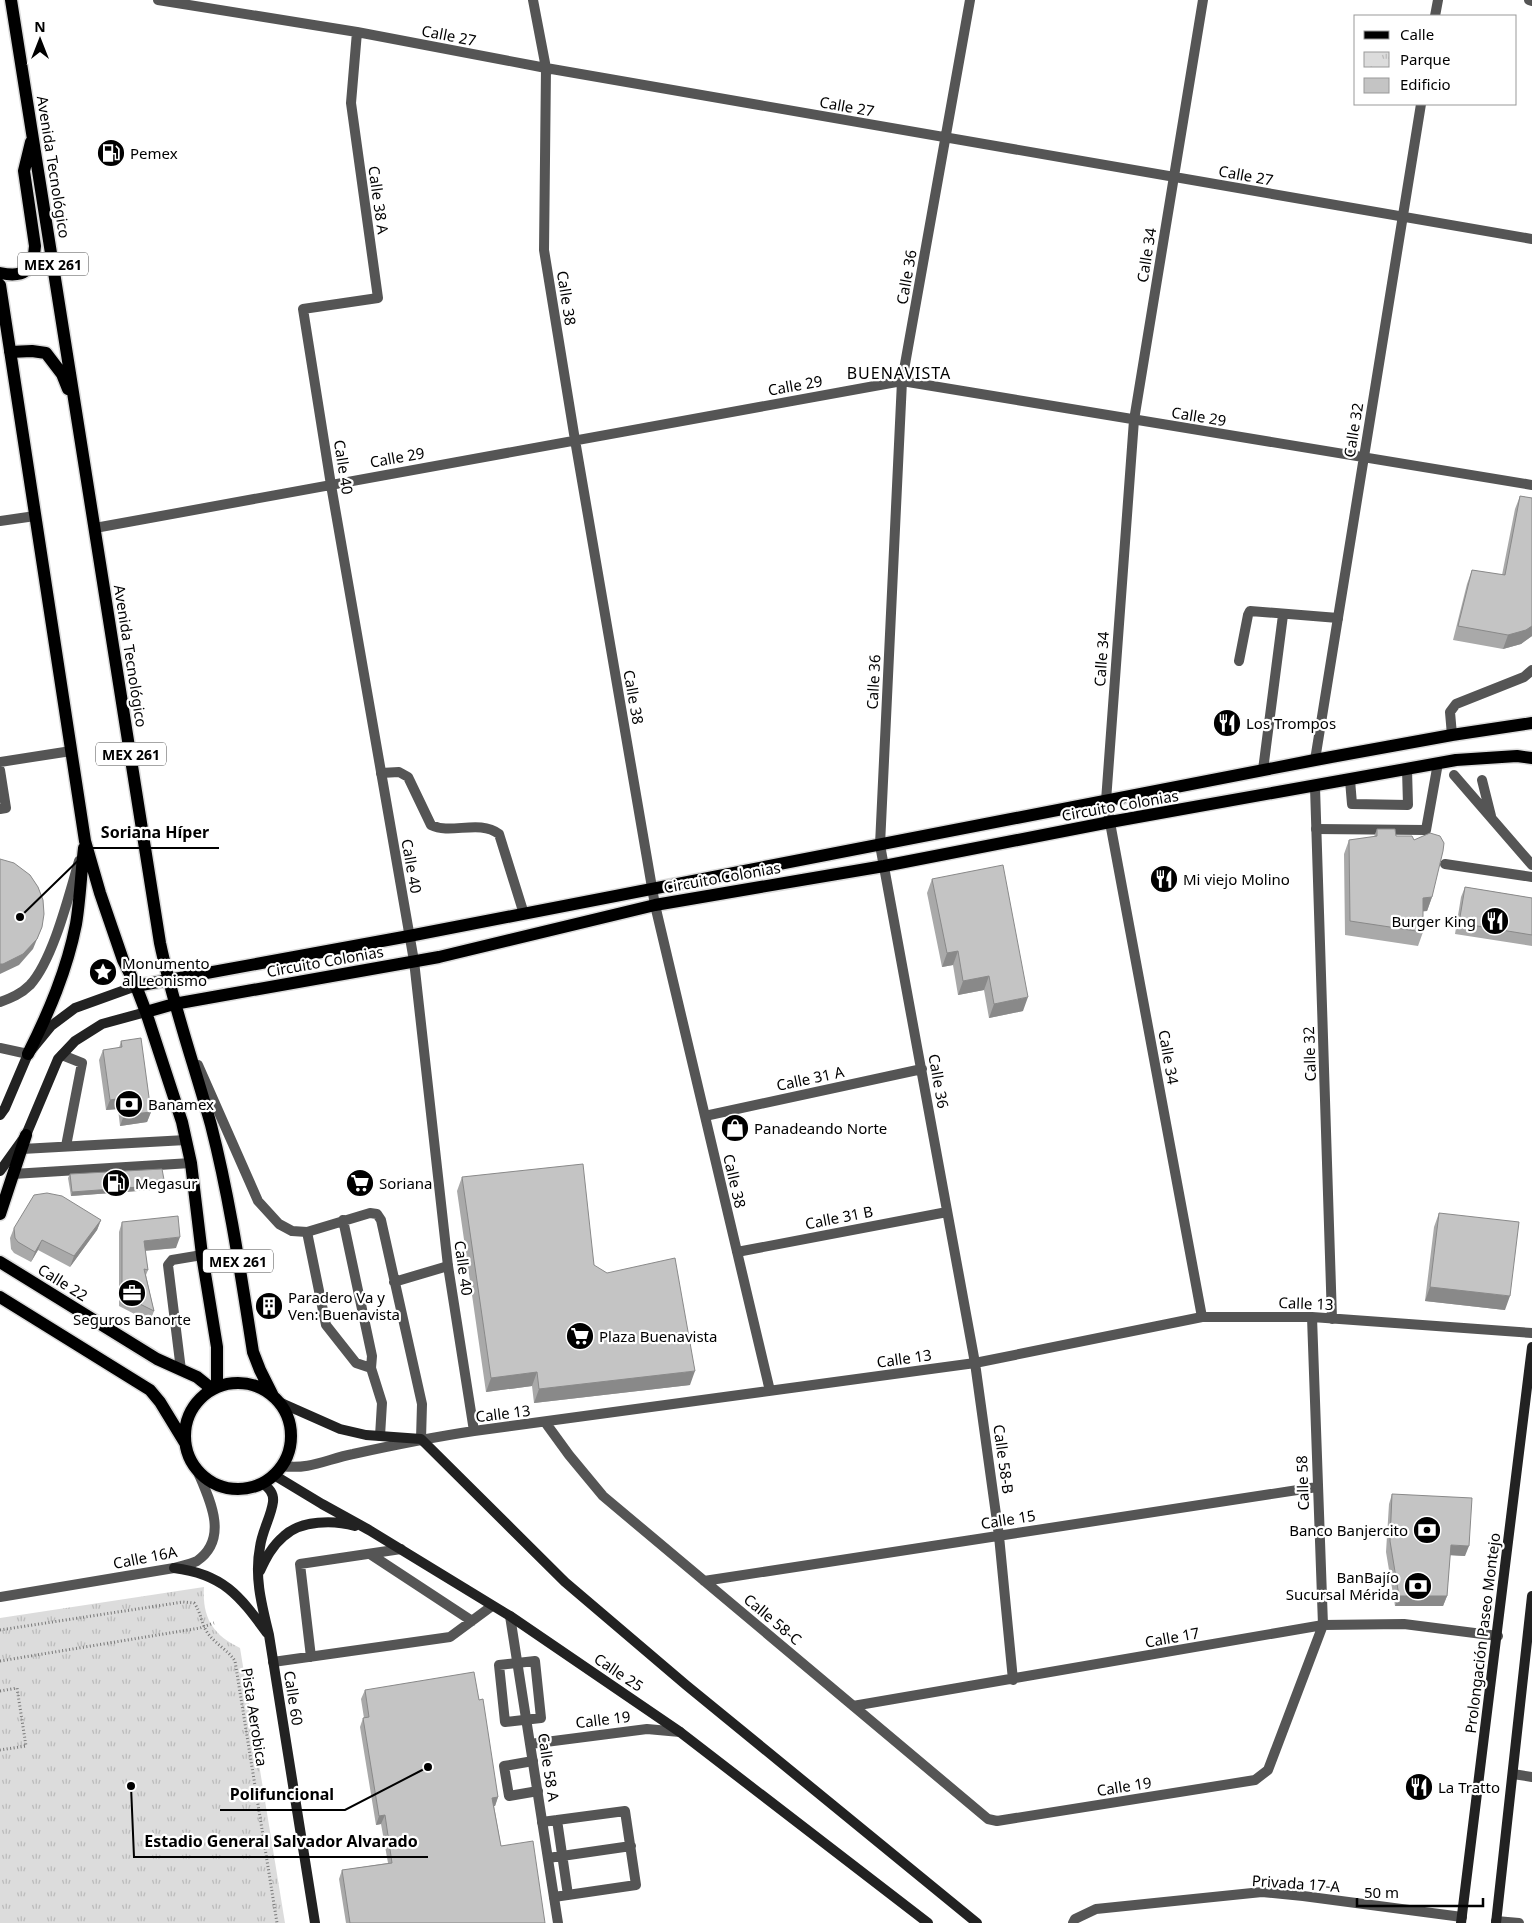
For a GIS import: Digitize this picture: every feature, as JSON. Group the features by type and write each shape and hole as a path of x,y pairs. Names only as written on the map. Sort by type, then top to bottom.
{"main road":[{"name":"Avenida Tecnológico","path":"11,0 160,943 174,1004 210,1124 225,1186 254,1352 260,1370 276,1399"},
{"path":"0,273 13,276 24,272 29,268 34,258 35,246 24,171 32,134"},
{"name":"MEX 261","path":"0,285 5,353 35,516 85,841 100,893 123,960 146,1012 186,1140 191,1163 202,1255 217,1347 215,1388"},
{"path":"5,353 32,351 46,354 62,374 75,405"},
{"name":"Circuito Colonias","path":"0,1115 6,1108 28,1054 51,1026 75,1008 136,986 524,914 1315,760 1452,735 1532,723"},
{"name":"Circuito Colonias","path":"0,1172 26,1135 58,1059 75,1041 102,1024 174,1004 439,957 655,906 884,866 1110,822 1315,787 1438,763 1517,756 1532,758"},
{"path":"28,1054 50,1011 68,957 76,924 85,841"},
{"path":"0,1214 26,1135"},
{"name":"Calle 22","path":"0,1261 157,1359 215,1388"},
{"path":"0,1297 150,1390 160,1402 185,1444 197,1470 206,1478 228,1488 251,1487 262,1483 278,1470 289,1451 291,1433 288,1416 276,1399"},
{"name":"Prolongación Paseo Montejo","path":"1461,1920 1498,1636 1532,1347"},
{"path":"185,1444 188,1416 200,1398 215,1388 227,1384 246,1383 256,1386 276,1399 340,1429 380,1436 421,1439"},
{"name":"Calle 25","path":"421,1439 565,1582 686,1686 977,1923"},
{"name":"Calle 25","path":"278,1470 322,1504 401,1549 510,1616 680,1732 928,1923"},
{"name":"Calle 60","path":"262,1483 270,1490 273,1498 272,1508 262,1534 259,1549 259,1593 269,1635 315,1923"},
{"path":"258,1574 270,1550 285,1534 303,1525 324,1522 347,1523 369,1530"},
{"path":"174,1568 192,1570 210,1576 225,1585 239,1597 269,1635"},
{"path":"1496,1922 1530,1639 1532,1596"}],"street":[{"name":"Calle 27","path":"158,0 357,32 546,68 946,139 1532,239"},
{"name":"Calle 38","path":"532,0 546,68 544,250 575,440 655,906 770,1391"},
{"name":"Calle 36","path":"970,0 902,381 880,845 975,1363"},
{"name":"Calle 34","path":"1202,1317 1106,801 1134,420 1203,0"},
{"path":"1435,15 1438,0"},
{"name":"Calle 38 A","path":"303,309 378,298 351,103 357,32"},
{"name":"Calle 32","path":"1315,760 1421,105"},
{"name":"Calle 40","path":"303,309 331,484 414,961 448,1266 474,1431"},
{"name":"Calle 29","path":"95,528 902,381 1532,485"},
{"path":"0,521 35,516"},
{"path":"1239,661 1250,612 1338,618"},
{"path":"1263,770 1283,615"},
{"path":"1452,735 1450,712 1456,704 1524,677 1532,670"},
{"path":"0,762 71,751"},
{"path":"1316,829 1426,830 1438,763"},
{"path":"1350,780 1352,804 1408,805 1407,769"},
{"path":"0,770 6,808 0,809"},
{"path":"381,773 399,772 408,777 431,825 439,828 488,828 499,834 524,914"},
{"path":"1454,775 1532,865"},
{"path":"1482,780 1491,817"},
{"name":"Calle 32","path":"1315,787 1332,1319"},
{"path":"0,1002 16,996 29,986 40,973 68,899 85,841"},
{"path":"1445,864 1532,877"},
{"path":"180,1025 258,1201 280,1224 292,1231 307,1232 370,1213 377,1214 381,1220 422,1404 421,1439"},
{"path":"0,1048 28,1054"},
{"path":"62,1055 82,1062 66,1146"},
{"name":"Calle 31 A","path":"705,1116 922,1069"},
{"path":"22,1149 186,1140"},
{"path":"13,1174 191,1163"},
{"name":"Calle 31 B","path":"737,1252 947,1212"},
{"path":"343,1220 372,1356 370,1368 382,1403 380,1436"},
{"path":"307,1232 326,1325 356,1363 370,1368"},
{"path":"181,1370 168,1265 172,1260 202,1255"},
{"path":"394,1282 448,1266"},
{"name":"Calle 13","path":"278,1470 313,1466 347,1455 421,1439 975,1363 1202,1317 1312,1317 1532,1333"},
{"name":"Calle 58","path":"1255,1780 1268,1770 1323,1625 1312,1317"},
{"name":"Calle 58-B","path":"975,1363 999,1536 1013,1680"},
{"name":"Calle 58-C","path":"544,1422 569,1456 603,1496 988,1819 997,1821"},
{"name":"Calle 16A","path":"0,1597 174,1568 196,1561 209,1547 214,1534 215,1521 212,1506 197,1470"},
{"name":"Calle 15","path":"704,1581 1317,1487"},
{"path":"311,1657 300,1564 401,1549"},
{"path":"370,1554 472,1621"},
{"path":"273,1662 450,1637 492,1606"},
{"name":"Calle 58 A","path":"510,1616 558,1923"},
{"name":"Calle 17","path":"853,1706 1013,1680 1323,1625 1404,1624 1498,1636"},
{"path":"535,1661 541,1718 505,1722 499,1665 518,1662 535,1661"},
{"name":"Calle 19","path":"530,1744 647,1729 680,1732"},
{"path":"533,1762 504,1766 508,1796 538,1791"},
{"path":"1513,1774 1532,1777"},
{"name":"Calle 19","path":"997,1821 1255,1780"},
{"path":"542,1822 625,1811 631,1846 636,1885 554,1897"},
{"path":"557,1820 568,1895"},
{"path":"548,1858 631,1846"},
{"name":"Privada 17-A","path":"1073,1923 1075,1919 1096,1909 1262,1892 1303,1896 1461,1920"},
{"path":"1496,1922 1519,1923"}],"path":[{"name":"Pista Aerobica","path":"0,1630 183,1602 194,1603 199,1610 204,1626 212,1638 235,1661 277,1923"},
{"path":"0,1661 214,1623"},
{"path":"0,1691 17,1688 26,1746 0,1750"}],"green space":[{"path":"204,1587 205,1608 211,1624 223,1637 240,1648 285,1923 0,1923 0,1618"}],"building":[{"path":"1520,496 1532,498 1532,626 1526,630 1508,635 1458,626 1472,570 1505,575"},
{"path":"1377,829 1395,829 1396,836 1412,836 1414,840 1430,833 1440,836 1444,843 1432,897 1423,898 1423,932 1350,921 1349,840 1377,836"},
{"path":"0,859 14,863 30,875 38,887 43,900 44,914 42,927 37,939 23,954 3,964 0,964"},
{"path":"1003,865 1028,997 994,1004 989,976 963,981 958,951 947,953 932,879"},
{"name":"Burger King","path":"1465,887 1532,898 1532,935 1459,923"},
{"path":"141,1038 151,1112 124,1115 122,1098 110,1100 103,1050 122,1047 121,1041"},
{"name":"Plaza Buenavista","path":"583,1164 594,1265 607,1273 675,1258 695,1371 539,1389 537,1372 491,1378 462,1177"},
{"name":"Megasur","path":"162,1169 165,1185 72,1192 70,1174"},
{"path":"47,1193 62,1196 101,1220 74,1256 42,1240 35,1252 18,1242 15,1238 14,1228 34,1195"},
{"path":"1439,1213 1519,1222 1510,1296 1430,1287"},
{"path":"178,1216 180,1237 144,1241 148,1270 144,1269 154,1311 122,1295 122,1222"},
{"path":"1392,1494 1472,1498 1469,1546 1451,1545 1447,1596 1399,1596 1390,1541"},
{"path":"474,1672 479,1700 483,1699 498,1797 492,1798 501,1846 533,1841 545,1923 350,1923 342,1870 392,1863 385,1815 379,1816 363,1718 369,1717 365,1690"}],"place":[{"name":"Pemex","path":"111,153"},
{"name":"Los Trompos","path":"1227,723"},
{"name":"Mi viejo Molino","path":"1164,879"},
{"name":"Soriana Híper","path":"20,917"},
{"name":"Burger King","path":"1495,921"},
{"name":"Monumento al Leonismo","path":"103,972"},
{"name":"Banamex","path":"129,1104"},
{"name":"Panadeando Norte","path":"735,1128"},
{"name":"Megasur","path":"116,1183"},
{"name":"Soriana","path":"360,1183"},
{"name":"Seguros Banorte","path":"132,1293"},
{"name":"Paradero Va y Ven: Buenavista","path":"269,1306"},
{"name":"Plaza Buenavista","path":"580,1336"},
{"name":"Banco Banjercito","path":"1427,1530"},
{"name":"BanBajío Sucursal Mérida","path":"1418,1586"},
{"name":"Polifuncional","path":"428,1767"},
{"name":"Estadio General Salvador Alvarado","path":"131,1786"},
{"name":"La Tratto","path":"1419,1787"}],"district":[{"name":"BUENAVISTA","path":"899,373"}]}
